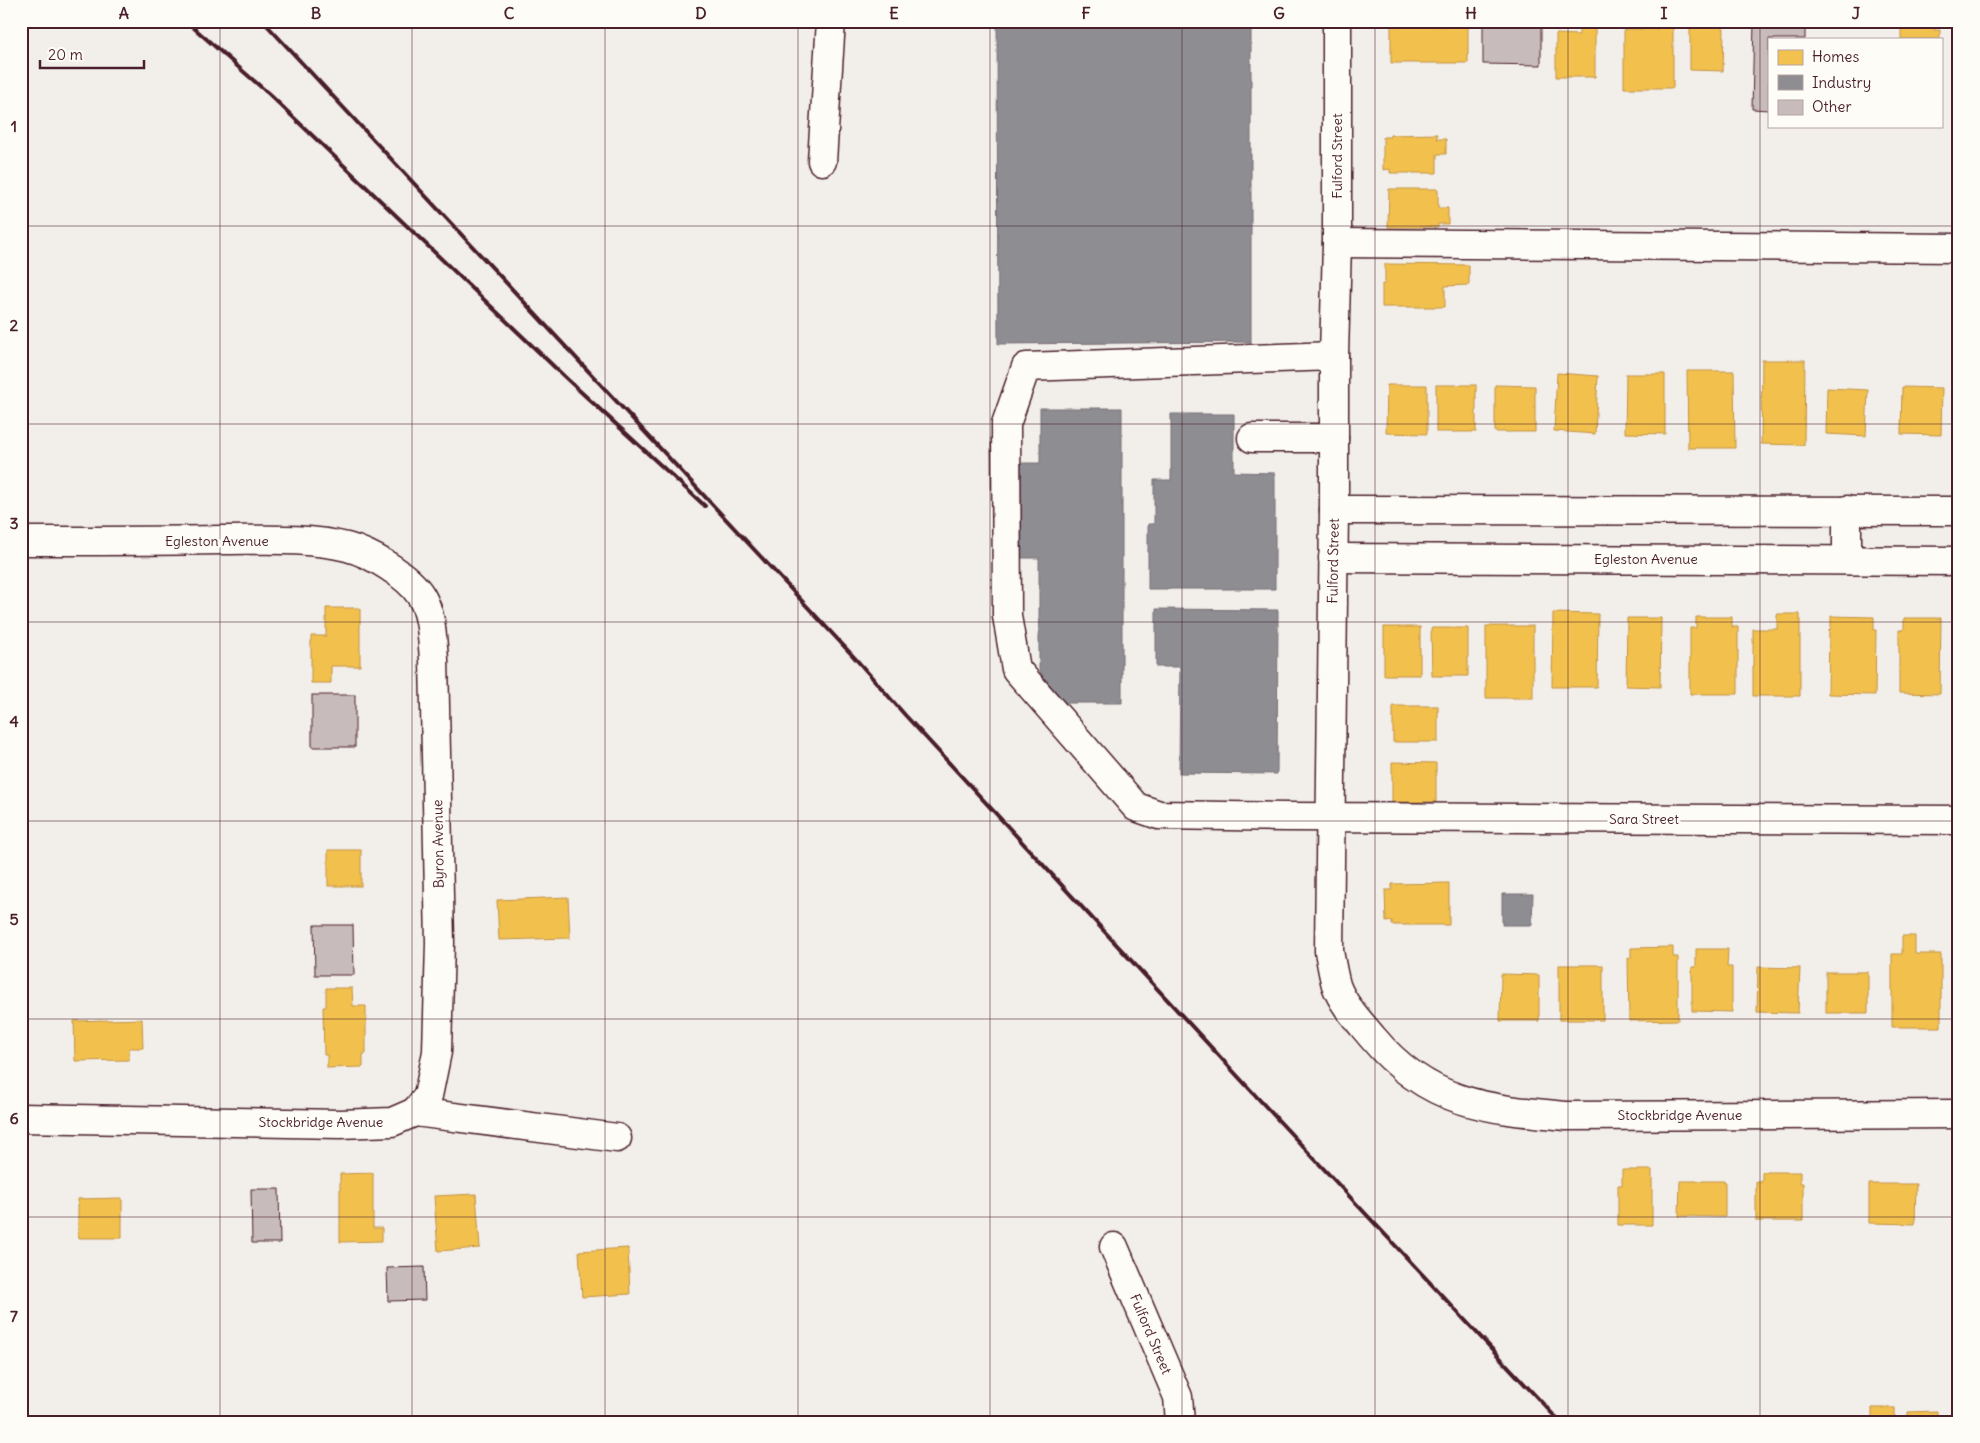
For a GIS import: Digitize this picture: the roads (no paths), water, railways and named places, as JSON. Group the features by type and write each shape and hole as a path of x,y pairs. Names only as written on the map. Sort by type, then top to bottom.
{"street":[{"path":"822,161 831,21"},
{"name":"Fulford Street","path":"1337,21 1337,243 1334,356 1329,951 1337,986 1350,1010 1378,1045 1408,1074"},
{"path":"1337,243 1959,248"},
{"name":"Sara Street","path":"1334,356 1026,367 1006,424 1007,616 1016,670 1136,807 1159,815 1329,818 1959,820"},
{"path":"1252,438 1334,438"},
{"path":"1334,510 1959,511"},
{"path":"1847,510 1847,560"},
{"name":"Egleston Avenue","path":"21,541 272,540 318,542 366,553 405,578"},
{"name":"Egleston Avenue","path":"1333,558 1959,561"},
{"name":"Byron Avenue","path":"405,578 421,596 430,617 434,658 440,943 437,1052 428,1096 415,1112"},
{"name":"Stockbridge Avenue","path":"1408,1074 1439,1092 1474,1104 1509,1111 1566,1116 1959,1114"},
{"path":"415,1112 617,1138"},
{"name":"Stockbridge Avenue","path":"21,1118 372,1124 392,1122 415,1112"},
{"name":"Fulford Street","path":"1114,1247 1178,1397 1180,1422"}],"railway":[{"path":"186,21 269,94 568,380 705,506"},
{"path":"263,21 854,657 905,715 1280,1122 1560,1422"}]}
